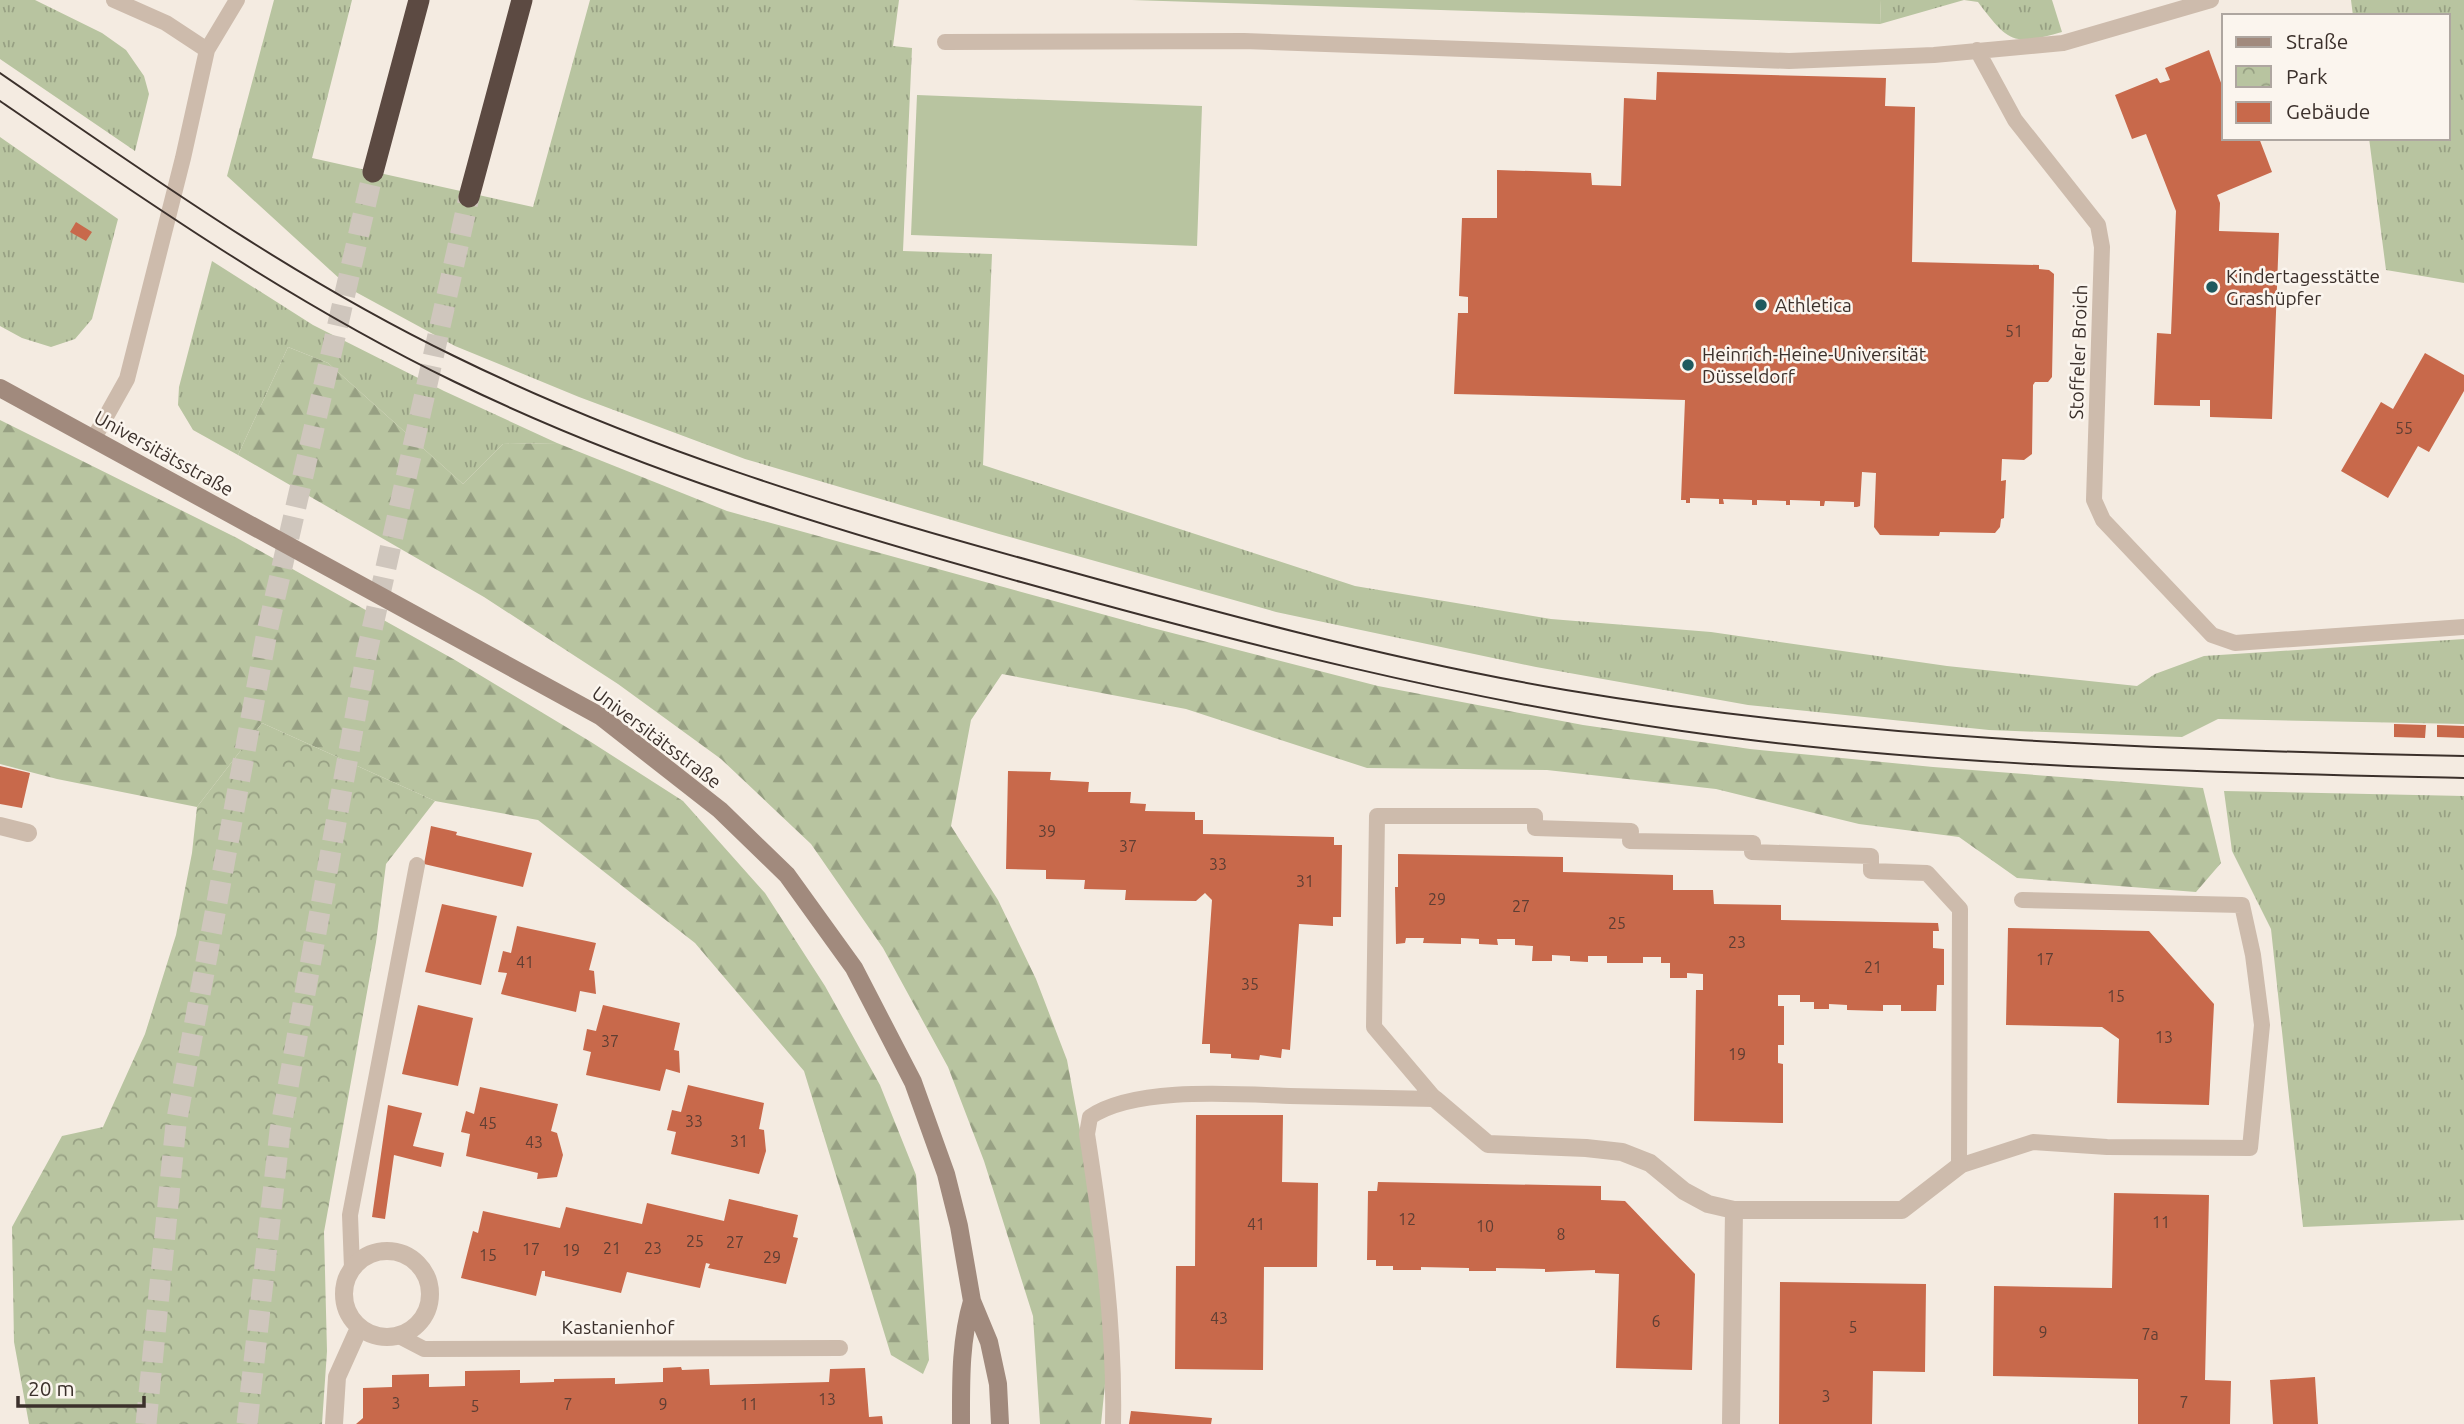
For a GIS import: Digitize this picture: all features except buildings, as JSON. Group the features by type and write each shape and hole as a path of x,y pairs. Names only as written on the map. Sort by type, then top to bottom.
{"highway":[{"path":"373,172 419,0"},
{"path":"469,197 522,0"}],"street":[{"name":"Universitätsstraße","path":"0,388 600,716 720,810 787,876 854,968 913,1082 946,1174 959,1226 972,1301 989,1342 998,1384 1000,1424"},
{"path":"0,826 28,833"},
{"path":"1435,1099 1488,1144 1622,1152 1650,1163 1684,1191 1708,1205 1734,1210 1902,1210 1959,1166"},
{"path":"1731,1424 1734,1210"},
{"path":"334,1424 337,1377 359,1328 350,1318 345,1306 345,1280 360,1259 371,1253 383,1251 406,1255 425,1273 430,1285 427,1311 411,1331 399,1336"},
{"name":"Universitätsstraße","path":"961,1424 961,1362 965,1326 972,1301"},
{"name":"Kastanienhof","path":"359,1328 371,1335 385,1338 399,1336"}],"lane":[{"path":"114,0 166,23 206,50"},
{"path":"94,438 127,379 183,158 206,50 236,0"},
{"path":"945,41 1244,41 1789,61 1934,55 2063,43 2211,0"},
{"name":"Stoffeler Broich","path":"1977,50 2015,120 2098,225 2102,247 2094,500 2103,520 2212,635 2235,643 2464,627"},
{"path":"1435,1099 1374,1027 1377,816 1535,816 1535,828 1631,831 1630,841 1753,843 1752,852 1871,856 1871,871 1927,873 1960,909 1959,1166 2033,1142 2107,1147 2250,1149 2262,1025 2253,955 2242,905 2022,900"},
{"path":"352,1268 350,1215 417,864"},
{"path":"1113,1424 1114,1365 1107,1264 1087,1134 1090,1117 1104,1108 1152,1097 1221,1094 1435,1099"},
{"name":"Kastanienhof","path":"399,1336 424,1349 840,1348"}],"green space":[{"path":"0,0 35,0 102,33 126,50 144,76 149,94 135,151 0,59"},
{"path":"274,0 352,0 312,158 533,207 590,0 899,0 893,46 912,48 903,251 992,254 983,465 1355,586 1551,619 1711,632 1947,666 2137,686 2155,674 2204,656 2464,639 2464,724 2218,719 2182,737 1989,730 1748,705 1536,667 1276,612 745,459 579,397 455,346 352,290 227,176"},
{"path":"1132,0 1881,0 1880,24"},
{"path":"1881,0 1964,0 1880,24"},
{"path":"1964,0 2052,0 2062,32 2033,39 2013,38 1997,26 1978,2"},
{"path":"2351,0 2464,0 2464,283 2386,270 2369,140 2450,140 2450,14 2353,14"},
{"path":"917,95 1202,106 1197,246 911,235"},
{"path":"0,137 118,219 92,319 75,339 51,347 22,338 0,326"},
{"path":"212,261 313,325 444,391 557,443 503,444 463,484 328,363 288,347 238,455 193,430 178,405 179,387"},
{"path":"288,347 328,363 463,484 503,444 557,443 727,511 1149,627 1378,686 1583,725 1750,749 1933,767 2203,788 2221,863 2196,892 2017,878 1959,837 1859,824 1716,789 1547,770 1367,768 1186,709 1002,674 971,720 951,826 998,900 1036,979 1067,1060 1082,1141 1099,1264 1107,1364 1101,1424 1040,1424 1033,1316 984,1161 948,1067 883,948 811,844 721,759 618,684 484,597 238,455"},
{"path":"0,420 237,538 455,660 683,801 765,893 825,986 880,1085 916,1175 929,1360 923,1374 891,1355 804,1071 695,943 538,820 435,801 262,723 197,807 57,779 0,764"},
{"path":"262,723 435,801 386,864 376,942 324,1232 327,1351 322,1424 29,1424 14,1342 12,1227 62,1136 103,1127 145,1034 176,935 192,853 197,807"},
{"path":"2224,791 2464,796 2464,1220 2303,1227 2271,929 2232,851"}],"tunnel":[{"path":"146,1424 176,1124 267,632 373,172"},
{"path":"247,1424 280,1131 367,652 469,197"}],"tram line":[{"path":"0,73 278,259 394,326 524,389 666,447 738,472 884,519 1098,579 1297,632 1431,664 1566,690 1678,707 1789,721 2014,740 2464,756"},
{"path":"0,101 166,214 279,285 395,352 523,414 662,470 733,495 948,562 1103,605 1267,648 1432,686 1682,731 1974,761 2464,778"}],"place":[{"name":"Kindertagesstätte Grashüpfer","path":"2212,287"},
{"name":"Athletica","path":"1761,305"},
{"name":"Heinrich-Heine-Universität Düsseldorf","path":"1688,365"}]}
